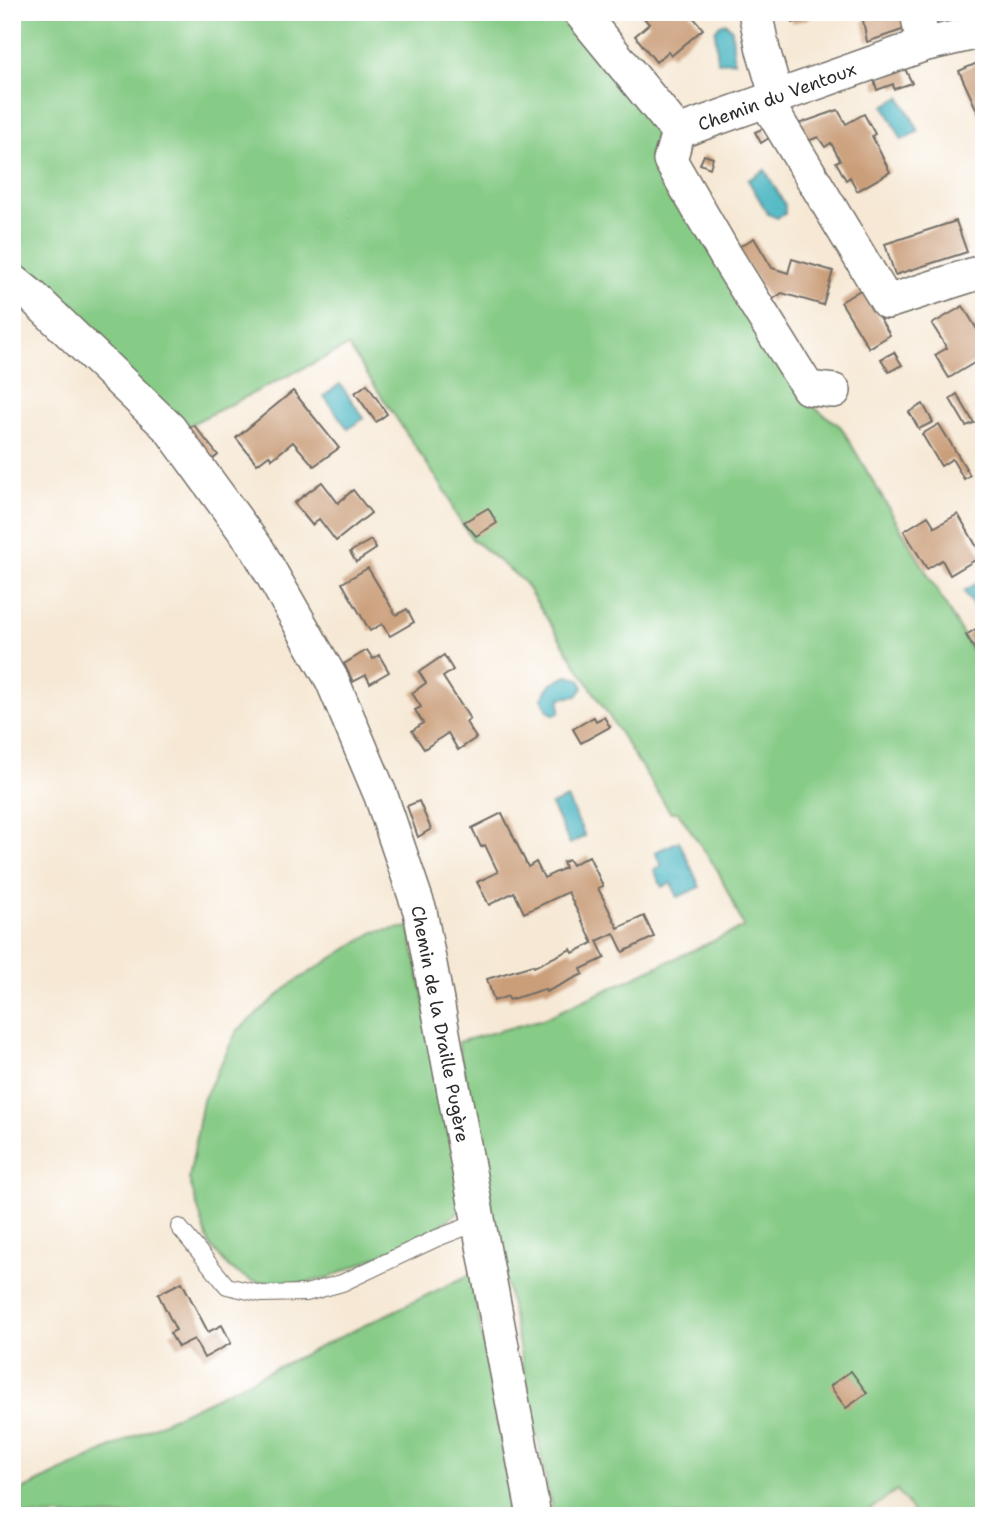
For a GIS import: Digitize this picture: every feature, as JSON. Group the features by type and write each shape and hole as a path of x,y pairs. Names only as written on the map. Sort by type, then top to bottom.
{"street":[{"name":"Chemin du Ventoux","path":"580,12 678,132 923,45 984,31"},
{"path":"755,12 771,99 887,302 984,271"},
{"path":"917,12 923,45"},
{"path":"678,132 670,160 727,258 807,388 834,391"},
{"name":"Chemin de la Draille Pugère","path":"12,280 170,429 258,550 332,680 381,796 420,911 534,1516"}],"lane":[{"path":"179,1227 227,1286 262,1294 306,1293 342,1283 437,1238 479,1222"}],"shaded area":[{"path":"897,1489 916,1516 861,1516"}],"green space":[{"path":"21,12 564,12 659,123 658,158 802,398 841,427 976,657 984,652 984,1516 916,1516 897,1490 861,1516 553,1516 458,1042 543,1019 744,927 718,871 678,812 670,812 523,581 472,539 454,512 449,497 348,346 179,430 12,264 12,26"},
{"path":"409,927 467,1206 427,1235 328,1278 291,1285 252,1281 229,1268 209,1244 189,1179 203,1100 237,1031 291,984 374,932"},
{"path":"471,1274 514,1516 12,1516 12,1495"}],"water":[{"path":"726,23 732,30 734,61 718,62 715,31"},
{"path":"900,97 919,131 902,140 884,106"},
{"path":"765,170 785,205 785,214 777,218 768,214 748,180"},
{"path":"340,384 364,418 348,429 324,396"},
{"path":"984,579 984,603 975,609 964,591"},
{"path":"567,676 580,679 583,688 577,696 560,698 560,712 555,715 548,711 542,698 551,684"},
{"path":"567,798 585,836 570,844 551,805"},
{"path":"679,841 700,887 678,897 671,883 662,887 654,870 662,866 655,852"}],"building":[{"path":"639,12 689,12 703,29 671,56 668,52 656,62 635,36 649,24"},
{"path":"790,12 808,12 809,19 792,23"},
{"path":"886,12 905,12 908,28 867,42 863,20 886,16"},
{"path":"984,60 984,126 959,71"},
{"path":"905,69 912,83 894,89 893,84 877,90 874,80"},
{"path":"838,110 846,124 864,114 890,172 857,191 850,177 846,180 836,162 840,160 831,143 825,147 818,137 803,143 795,125"},
{"path":"764,128 769,138 761,143 755,132"},
{"path":"704,155 713,158 710,168 700,164"},
{"path":"956,221 967,252 895,275 885,244"},
{"path":"754,238 772,268 788,273 792,259 833,271 823,305 782,293 770,301 737,248"},
{"path":"862,289 890,335 869,348 841,302"},
{"path":"963,306 984,341 984,357 949,378 935,355 947,348 932,324"},
{"path":"894,352 902,365 889,372 881,359"},
{"path":"367,384 387,414 376,422 355,393"},
{"path":"293,391 339,448 314,466 293,442 272,459 269,455 257,464 236,438"},
{"path":"957,394 974,423 966,426 950,399"},
{"path":"923,404 933,422 919,429 909,412"},
{"path":"939,424 970,475 964,479 952,459 941,466 922,434"},
{"path":"194,425 218,455 212,460 187,429"},
{"path":"322,482 338,503 353,490 371,513 336,541 319,519 312,525 294,503"},
{"path":"488,508 497,523 476,536 464,522"},
{"path":"958,514 982,556 950,575 942,560 927,569 904,531 928,516 935,527"},
{"path":"371,540 376,549 356,562 350,552"},
{"path":"368,568 396,615 407,609 414,622 390,636 382,624 370,631 342,583"},
{"path":"984,624 984,650 978,655 966,635"},
{"path":"367,650 373,659 379,655 389,672 370,683 366,675 353,682 344,664"},
{"path":"444,655 453,670 443,677 470,719 466,722 476,738 458,750 448,733 424,749 412,731 423,723 415,710 421,707 412,693 426,683 419,672"},
{"path":"594,717 596,721 604,717 610,727 581,743 573,729"},
{"path":"419,801 431,829 418,837 407,806"},
{"path":"502,813 528,867 536,862 544,878 565,868 563,862 569,860 572,865 589,856 603,886 598,888 618,928 644,916 654,937 623,952 614,933 597,941 605,958 581,969 583,974 546,992 545,989 509,1000 508,996 494,1001 487,979 533,965 534,967 571,949 573,953 593,943 568,892 524,913 514,892 489,905 477,882 498,872 485,845 481,847 472,828"},
{"path":"182,1282 208,1332 222,1325 231,1343 204,1358 194,1339 178,1347 170,1333 176,1330 158,1294"},
{"path":"851,1371 867,1393 846,1408 830,1386"}]}
